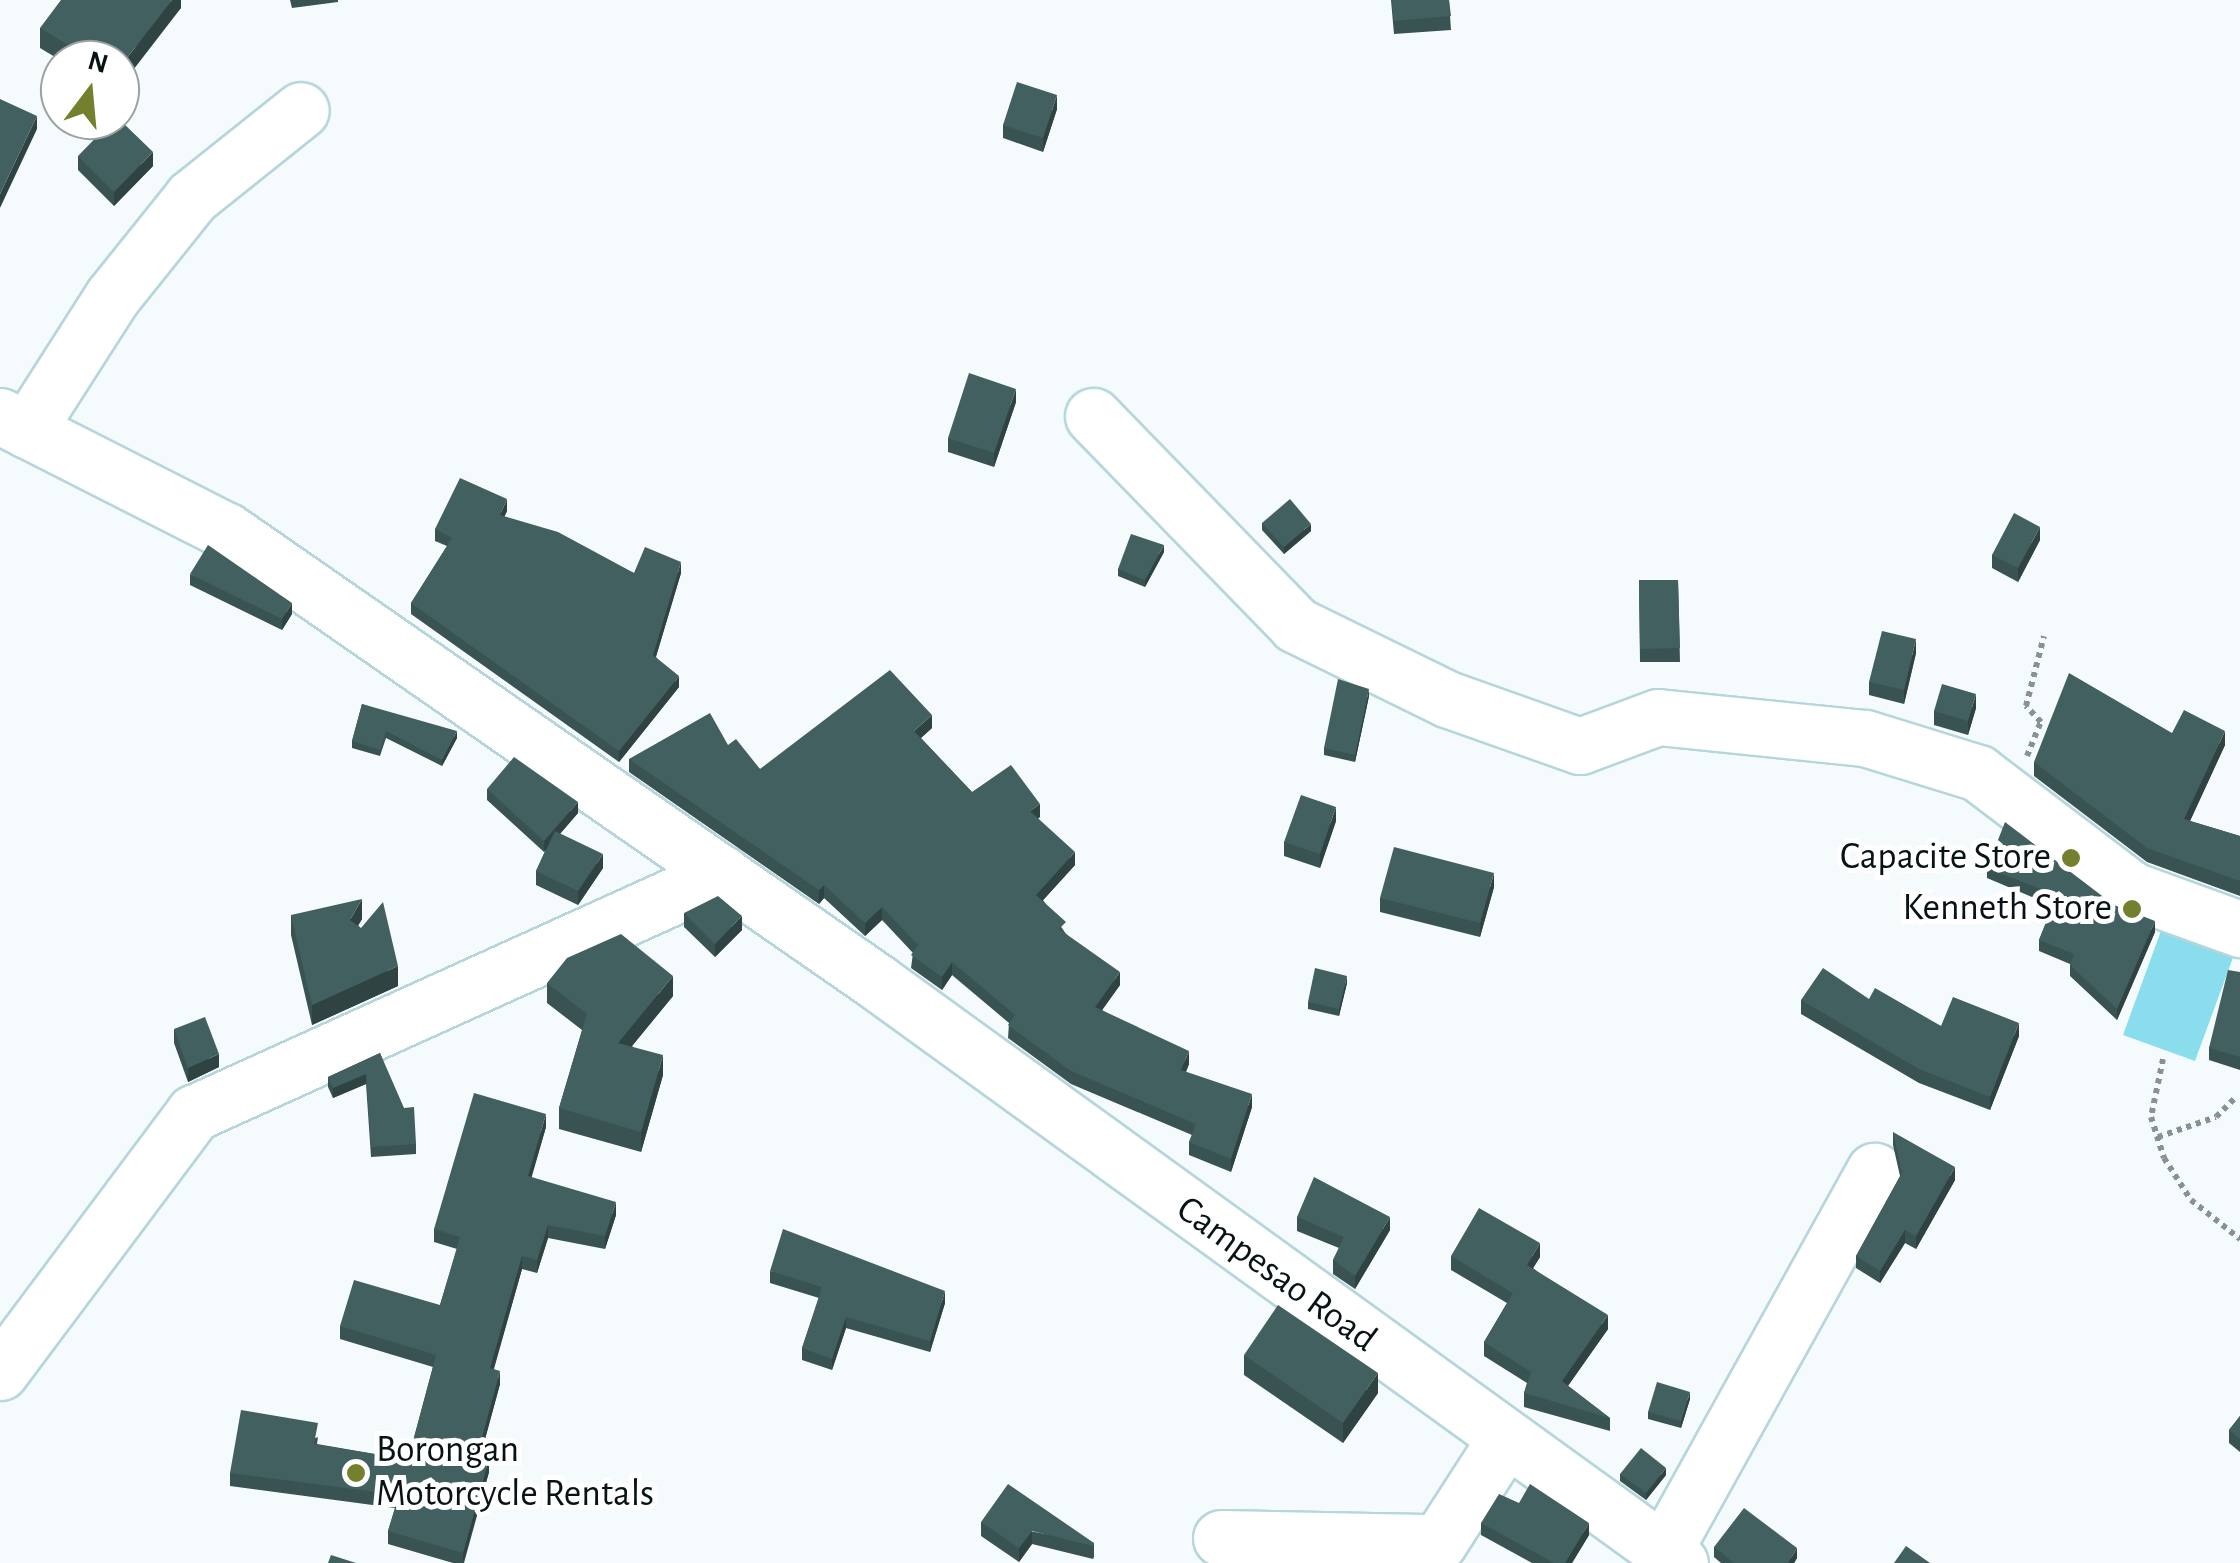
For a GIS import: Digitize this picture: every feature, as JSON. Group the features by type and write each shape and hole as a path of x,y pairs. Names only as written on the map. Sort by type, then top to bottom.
{"street":[{"path":"8,423 192,197 301,110"},
{"path":"1092,416 1296,624 1447,699 1580,746 1658,717 1865,738 1978,773 2132,890 2240,928"},
{"name":"Campesao Road","path":"8,423 227,531 877,982 1504,1441 1671,1557"},
{"path":"0,1372 194,1113 722,874"},
{"path":"1671,1557 1874,1171"},
{"path":"1220,1538 1440,1542 1504,1441"}],"path":[{"path":"2024,765 2041,722 2026,706 2044,636"},
{"path":"2163,1059 2152,1117 2158,1137 2191,1200 2240,1240"},
{"path":"2158,1137 2193,1129 2235,1098"}],"shaded area":[{"path":"2166,917 2238,944 2195,1061 2123,1035"}],"building":[{"path":"61,0 172,0 140,41 60,40 40,28"},
{"path":"1392,0 1449,0 1451,16 1394,21"},
{"path":"1017,82 1057,95 1043,138 1003,125"},
{"path":"0,99 37,116 0,194"},
{"path":"140,139 153,152 114,192 78,156 94,140"},
{"path":"969,373 1016,389 994,453 948,438"},
{"path":"460,478 507,499 500,515 558,532 634,573 645,547 681,562 653,655 679,676 619,751 411,603 452,538 435,529"},
{"path":"1290,499 1311,524 1284,547 1262,523"},
{"path":"2014,513 2040,527 2018,568 1992,555"},
{"path":"1131,534 1164,545 1145,580 1118,569"},
{"path":"208,545 292,603 282,619 190,574"},
{"path":"1639,580 1678,580 1680,648 1640,649"},
{"path":"1882,631 1916,639 1904,690 1869,682"},
{"path":"890,670 932,715 914,731 972,792 1011,765 1040,804 1030,811 1075,852 1036,895 1066,922 1059,929 1120,972 1095,1007 1189,1051 1181,1070 1252,1094 1231,1159 1189,1142 1196,1124 1071,1071 1008,1025 1015,1015 952,962 942,977 911,955 918,945 882,907 865,923 824,885 819,890 629,759 710,713 728,745 736,739 760,769"},
{"path":"2069,673 2172,733 2184,710 2225,731 2184,819 2240,836 2240,881 2147,848 2034,762"},
{"path":"1338,679 1369,689 1355,755 1324,748"},
{"path":"1942,684 1976,694 1968,721 1934,711"},
{"path":"362,704 457,731 442,760 386,731 380,750 352,741"},
{"path":"514,757 578,802 544,841 487,789"},
{"path":"1301,795 1336,807 1320,854 1284,842"},
{"path":"2005,822 2114,905 2155,921 2117,1009 2070,965 2074,954 2039,940 2053,905 2039,900 2043,890 1987,868"},
{"path":"555,831 603,854 578,891 536,871"},
{"path":"1394,847 1494,873 1480,923 1380,898"},
{"path":"718,896 742,916 715,944 684,913"},
{"path":"362,899 350,920 361,928 383,902 398,966 312,1005 291,915"},
{"path":"621,934 673,976 618,1043 663,1055 641,1132 559,1108 587,1014 547,983 567,958"},
{"path":"1315,968 1347,976 1339,1009 1308,1002"},
{"path":"1823,968 1869,999 1875,988 1941,1026 1953,997 2019,1023 1990,1097 1919,1069 1801,1000"},
{"path":"2228,970 2240,972 2240,1057 2209,1048"},
{"path":"205,1017 219,1054 188,1068 174,1029"},
{"path":"380,1053 404,1108 414,1107 416,1144 371,1147 366,1074 333,1088 328,1077"},
{"path":"474,1093 546,1114 528,1176 616,1202 605,1236 548,1225 537,1260 522,1256 490,1368 500,1371 477,1456 489,1459 463,1553 388,1531 399,1495 230,1473 241,1410 318,1423 314,1444 398,1458 402,1442 412,1445 436,1355 340,1326 354,1280 440,1305 460,1237 434,1229"},
{"path":"1893,1132 1955,1167 1916,1236 1905,1230 1880,1271 1856,1256 1902,1173"},
{"path":"1314,1177 1390,1217 1355,1276 1333,1260 1344,1237 1297,1217"},
{"path":"1479,1208 1540,1243 1527,1265 1608,1315 1562,1381 1610,1418 1524,1393 1531,1372 1484,1342 1513,1293 1451,1256"},
{"path":"783,1229 945,1291 930,1341 846,1317 832,1359 802,1348 822,1287 770,1271"},
{"path":"1278,1305 1378,1373 1343,1423 1244,1355"},
{"path":"1657,1382 1690,1392 1681,1421 1648,1412"},
{"path":"2240,1416 2240,1439 2229,1430"},
{"path":"1641,1448 1666,1468 1646,1493 1620,1474"},
{"path":"1008,1484 1094,1543 1093,1546 1032,1531 1019,1548 981,1522"},
{"path":"1530,1484 1589,1523 1565,1563 1554,1563 1481,1523 1499,1494 1519,1503"},
{"path":"1744,1508 1797,1548 1788,1563 1734,1563 1714,1547"},
{"path":"1906,1546 1930,1563 1894,1563"},
{"path":"331,1555 356,1563 328,1563"}],"place":[{"name":"Capacite Store","path":"2071,858"},
{"name":"Kenneth Store","path":"2132,909"},
{"name":"Borongan Motorcycle Rentals","path":"356,1473"}]}
